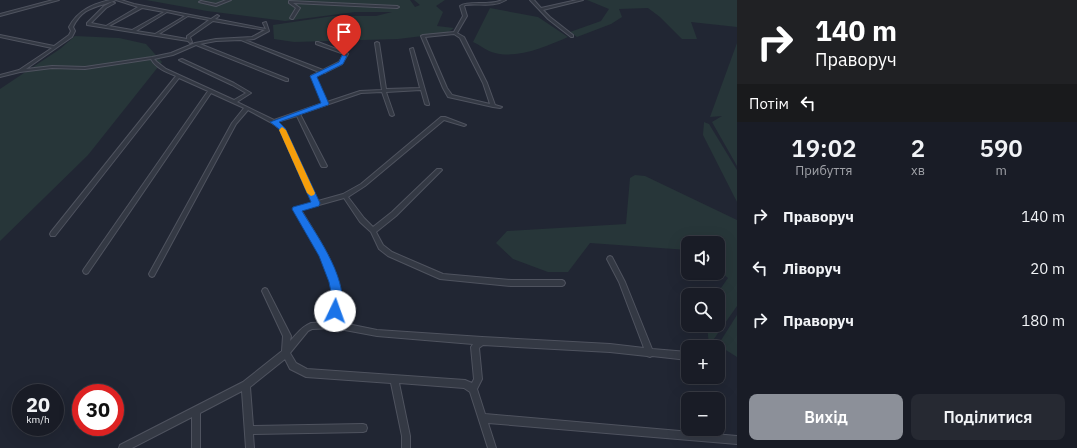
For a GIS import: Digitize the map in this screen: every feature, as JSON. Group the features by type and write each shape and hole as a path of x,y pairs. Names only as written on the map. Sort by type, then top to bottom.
{"street":[{"path":"0,15 57,0"},
{"path":"20,71 71,36 73,31 71,27 73,23 89,7 114,0"},
{"path":"268,30 142,6 119,0 105,7 88,22 91,25 188,40 287,80"},
{"path":"201,2 216,5 229,0"},
{"path":"454,33 465,16 462,6 464,4 493,4 504,0"},
{"path":"532,0 572,36"},
{"path":"542,9 581,0"},
{"path":"288,1 397,7"},
{"path":"288,1 298,8 292,18"},
{"path":"106,27 142,6"},
{"path":"132,31 167,10"},
{"path":"157,34 188,15"},
{"path":"188,40 188,38 217,16"},
{"path":"265,23 268,30"},
{"path":"0,76 20,71 52,67 85,68 152,58 172,54 196,44 216,40 253,38 268,30"},
{"path":"493,106 491,93 485,85 462,37 454,33 423,36 448,94 456,98 493,106 500,107"},
{"path":"0,36 54,48"},
{"path":"240,39 324,72"},
{"path":"377,42 384,91 392,115"},
{"path":"317,43 346,54 341,63 313,76 325,104"},
{"path":"412,49 422,89 428,104"},
{"path":"152,58 155,63 165,70 247,108 274,122 282,128 316,203"},
{"path":"181,60 249,93 234,102"},
{"path":"53,234 178,76"},
{"path":"274,122 360,92 422,89"},
{"path":"86,271 210,92"},
{"path":"152,274 234,123 247,108"},
{"path":"298,114 324,166"},
{"path":"334,325 338,297 334,282 323,255 297,209 345,196 363,185 443,118 464,125"},
{"path":"372,231 394,214 439,170"},
{"path":"345,196 372,231 381,247 390,254 442,277 511,283 562,283"},
{"path":"610,258 622,282 650,353"},
{"path":"265,291 287,336 286,353 293,366 306,373 465,384 473,388 492,448"},
{"path":"122,448 196,412 246,385 286,353 306,328 311,326 334,325 377,333 610,348 681,355"},
{"path":"473,388 478,379 475,347 482,340"},
{"path":"394,379 406,436 406,448"},
{"path":"246,385 250,448"},
{"path":"196,412 196,448"},
{"path":"483,418 737,440"},
{"path":"250,430 363,428"}],"shaded area":[{"path":"146,0 410,0 415,7 420,5 414,0 445,0 436,6 443,12 437,26 454,28 447,33 398,39 294,42 274,39 273,25 333,16 376,16 392,12 355,12 285,21 207,11"},
{"path":"587,0 737,0 737,27 691,22 697,39 682,39 660,17 648,8 619,9 622,17 611,24 577,37 570,32 601,21 609,9"},
{"path":"490,8 538,17 568,37 542,48 523,53 504,54 492,52 473,42"},
{"path":"75,36 119,38 146,44 162,62 88,155 0,241 0,89 60,49"},
{"path":"737,43 737,166 712,122 722,116 710,117"},
{"path":"704,122 709,124 737,170 737,202 703,135"},
{"path":"635,175 645,176 737,220 737,306 725,323 725,288 721,288 728,278 725,276 725,236 681,236 681,250 590,243 568,272 548,272 513,259 496,243 507,231 626,224 630,178"},
{"path":"737,315 737,357 725,349 725,340 721,340"},
{"path":"708,332 719,332 713,340 708,340"}],"slow traffic":[{"path":"282,130 311,193"}],"route":[{"path":"335,311 338,297 334,282 323,255 297,209 316,203 282,128 274,122 325,104 313,76 341,63 344,56"}]}
